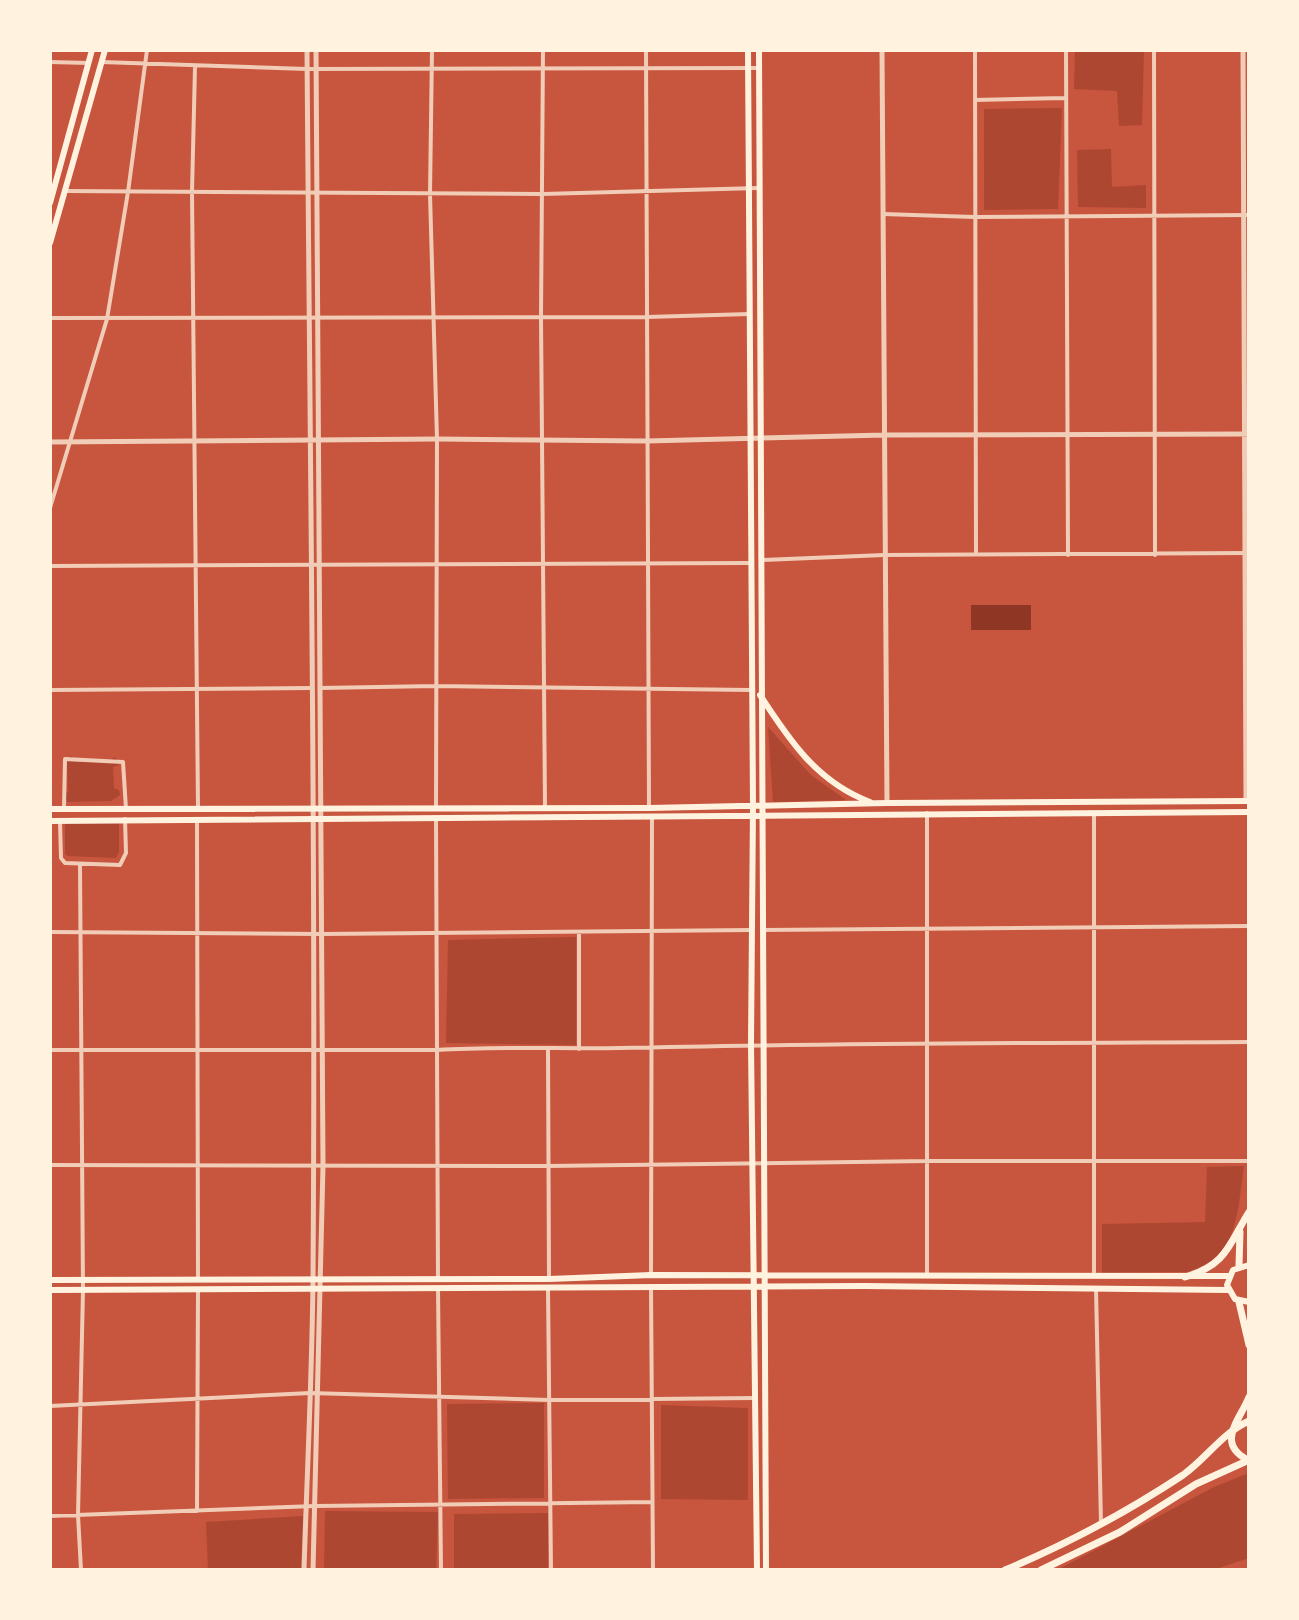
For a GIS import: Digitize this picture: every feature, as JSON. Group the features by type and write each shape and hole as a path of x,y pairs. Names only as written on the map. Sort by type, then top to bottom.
{"main road":[{"path":"50,203 92,50"},
{"path":"50,243 105,50"},
{"path":"748,50 753,807 751,1044 757,1570"},
{"path":"759,50 766,1570"},
{"path":"760,695 808,763 845,791 873,803"},
{"path":"50,809 649,808 1248,801"},
{"path":"50,821 762,817 927,812 1249,812"},
{"path":"1185,1277 1217,1263 1241,1230 1248,1211"},
{"path":"1239,1266 1241,1230"},
{"path":"1249,1265 1239,1266 1229,1276 1228,1290 1239,1302 1249,1345"},
{"path":"50,1290 198,1290 313,1285 322,1280 549,1279 651,1275 1229,1276"},
{"path":"50,1280 198,1280 313,1285 322,1289 651,1286 1228,1290"},
{"path":"1239,1302 1249,1302"},
{"path":"1041,1570 1120,1532 1196,1484 1249,1460 1235,1449 1232,1430 1249,1397"},
{"path":"1005,1570 1053,1550 1184,1474 1232,1430 1249,1421"}],"street":[{"path":"50,508 107,319 147,50"},
{"path":"307,50 309,644 316,688"},
{"path":"304,1570 313,1285 313,934 319,566 316,50"},
{"path":"432,50 430,194 437,439 436,809"},
{"path":"543,50 541,317 545,807"},
{"path":"646,50 649,808"},
{"path":"882,50 887,803"},
{"path":"975,50 976,554"},
{"path":"1066,50 1065,436 1068,555"},
{"path":"1154,50 1155,555"},
{"path":"1243,50 1248,801"},
{"path":"50,62 89,63"},
{"path":"101,62 307,69 759,68"},
{"path":"195,67 192,192 198,809"},
{"path":"975,100 1065,98"},
{"path":"65,191 543,194 758,188"},
{"path":"883,214 974,217 1246,215"},
{"path":"50,318 647,317 750,314"},
{"path":"50,442 437,439 543,442 885,435 1246,434"},
{"path":"760,560 884,555 1247,553"},
{"path":"50,566 749,563"},
{"path":"50,690 435,686 751,690"},
{"path":"64,809 65,759 123,762 126,809"},
{"path":"927,812 927,1275"},
{"path":"1094,812 1094,1276"},
{"path":"651,1275 652,818"},
{"path":"60,821 62,861 80,865 120,865 123,863 125,819"},
{"path":"313,1570 323,1166 322,934 316,819"},
{"path":"436,819 441,1570"},
{"path":"197,820 198,1280"},
{"path":"80,865 83,1290 78,1515 81,1570"},
{"path":"762,930 1249,926"},
{"path":"50,932 322,934 752,930"},
{"path":"579,932 579,1049"},
{"path":"50,1050 437,1050 751,1044 1249,1042"},
{"path":"548,1049 549,1279"},
{"path":"50,1165 548,1166 1249,1161"},
{"path":"651,1286 653,1570"},
{"path":"1096,1288 1101,1524"},
{"path":"548,1289 551,1570"},
{"path":"197,1511 198,1290"},
{"path":"50,1406 310,1393 549,1400 756,1398"},
{"path":"50,1516 315,1506 652,1502"}],"shaded area":[{"path":"1075,50 1144,50 1142,125 1119,126 1117,91 1074,89"},
{"path":"1062,108 1058,209 984,210 984,109"},
{"path":"1111,149 1112,187 1146,185 1146,208 1078,207 1077,150"},
{"path":"971,605 1031,605 1031,630 971,630"},
{"path":"768,727 811,775 846,800 773,802"},
{"path":"71,756 75,762 109,761 115,757 119,765 113,767 114,788 119,790 120,795 111,801 67,802 64,794 68,792 65,762"},
{"path":"70,821 119,823 119,852 116,858 65,854 65,825"},
{"path":"576,937 576,1045 446,1043 448,940"},
{"path":"1244,1166 1233,1231 1217,1256 1187,1272 1102,1273 1102,1224 1205,1222 1207,1167"},
{"path":"544,1403 544,1498 448,1499 447,1404"},
{"path":"661,1405 748,1408 748,1500 661,1499"},
{"path":"1249,1473 1249,1558 1213,1570 1057,1570 1214,1487"},
{"path":"325,1511 438,1512 436,1570 324,1570"},
{"path":"548,1513 548,1570 454,1570 454,1514"},
{"path":"303,1516 301,1570 208,1570 206,1522"}]}
